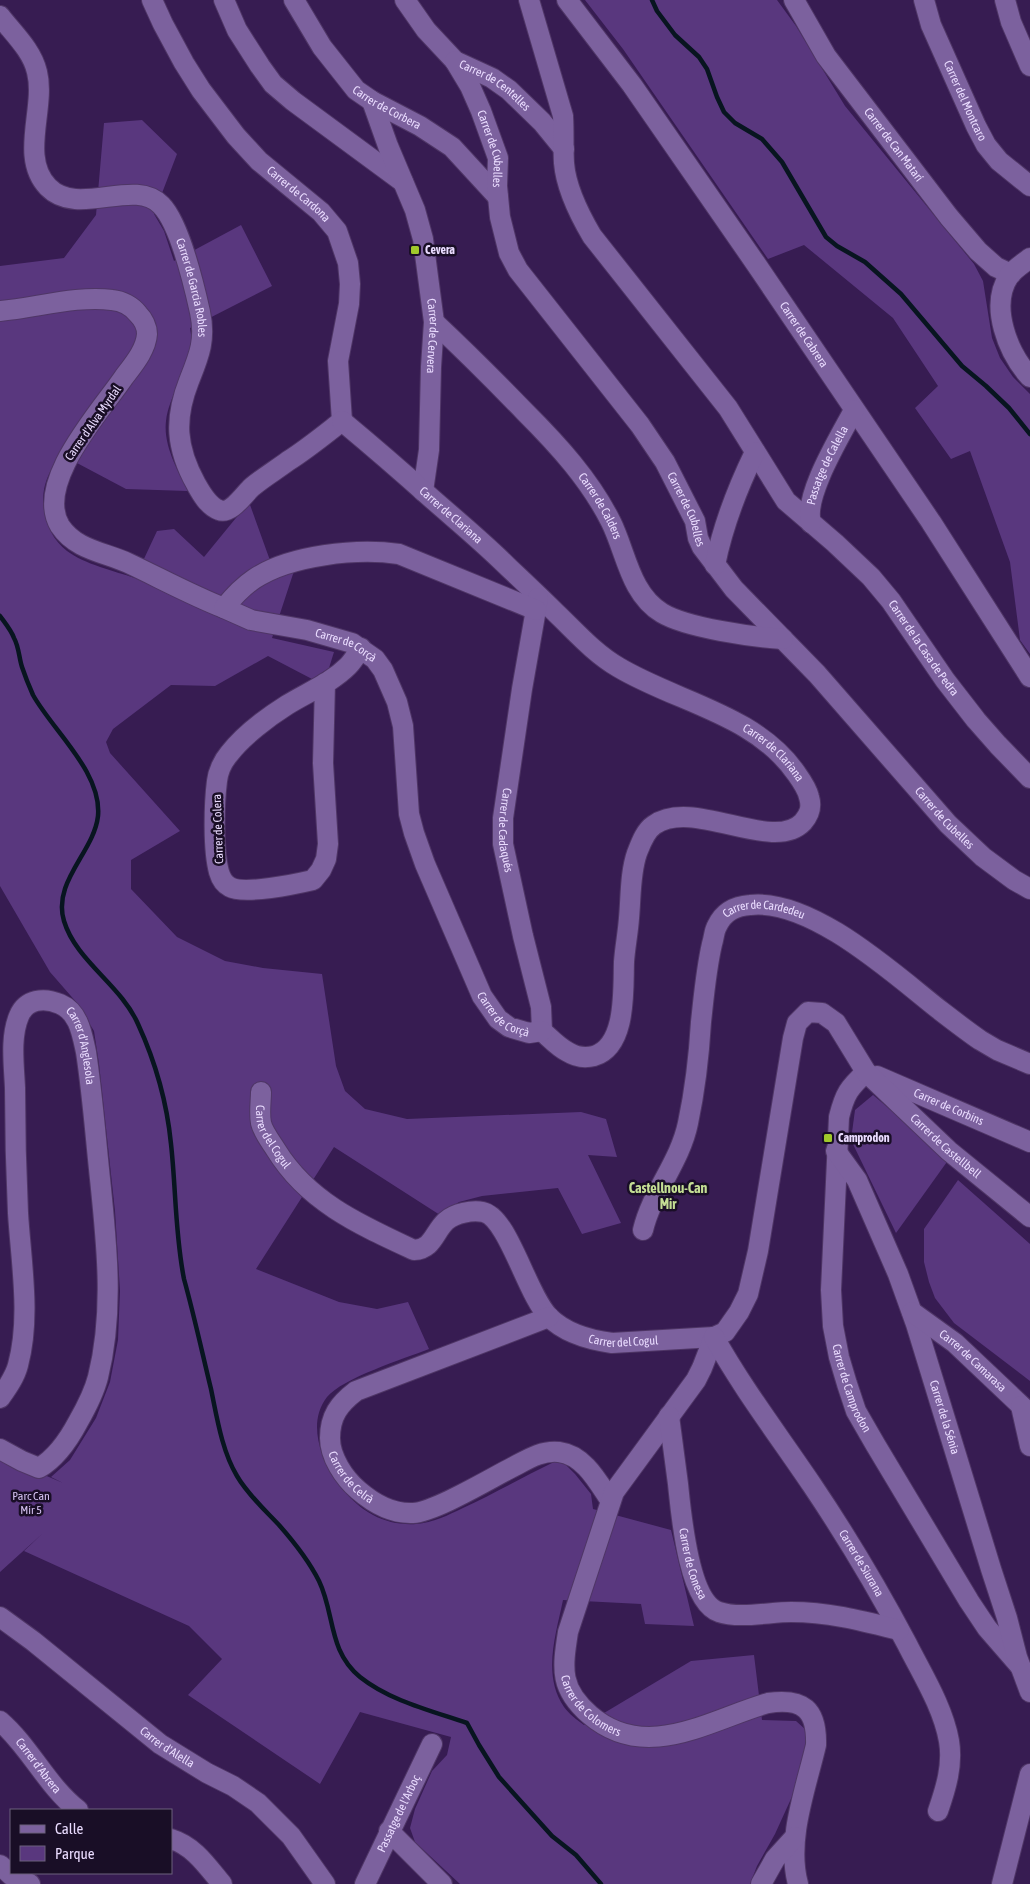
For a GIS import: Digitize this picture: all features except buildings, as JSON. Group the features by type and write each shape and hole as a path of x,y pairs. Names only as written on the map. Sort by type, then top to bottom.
{"street":[{"name":"Carrer de Cardona","path":"152,0 184,63 201,90 236,136 259,161 321,212 337,231 348,263 350,284 349,304 338,361 342,421"},
{"path":"224,0 237,30 274,84 293,101 405,183"},
{"name":"Carrer de Corbera","path":"294,0 322,47 356,90 372,101 420,126 452,147 498,197"},
{"name":"Carrer de Centelles","path":"405,0 426,30 455,61 492,78 509,90 542,122 564,149"},
{"path":"529,0 559,98 565,135 564,164 570,187 584,222 592,236 740,424 786,501 811,523"},
{"name":"Carrer de Cabrera","path":"567,0 608,53 756,264 931,522 1030,677"},
{"name":"Carrer de Can Matarí","path":"794,0 826,56 949,217 978,251 996,267 1011,274"},
{"name":"Carrer del Montcaro","path":"924,0 931,26 986,145 1030,186"},
{"path":"1005,0 1010,22 1030,66"},
{"name":"Carrer de Garcia Robles","path":"0,16 28,50 38,73 39,102 34,153 42,177 48,187 61,196 72,199 141,195 153,198 162,206 176,231 201,314 203,343 183,401 178,434 181,450 191,476 211,506 220,511 229,510 261,479 312,445 342,421"},
{"name":"Carrer de Cubelles","path":"455,61 470,86 498,158 498,197 503,234 509,253 518,270 629,411 665,462 695,522 698,538 715,565 734,589 817,674 948,824 983,857 1022,884"},
{"name":"Carrer de Cervera","path":"372,101 388,146 415,210 423,239 434,322 430,367 429,450 423,491"},
{"path":"1030,258 1011,274 1004,285 1001,308 1011,350 1030,377"},
{"name":"Carrer d'Alva Myrdal","path":"0,311 59,303 112,300 130,306 137,312 145,326 147,334 145,342 138,358 63,466 56,490 55,513 64,531 77,543 104,555 124,561 184,592 224,608"},
{"name":"Carrer de Calders","path":"434,322 486,371 552,439 581,474 618,535 638,588 661,612 695,624 756,637 783,639"},
{"name":"Passatge de Calella","path":"811,523 809,515 811,504 820,476 854,410"},
{"name":"Carrer de Clariana","path":"342,421 491,550 537,603 598,654 640,680 664,689 739,725 765,741 784,758 804,784 809,796 811,808 800,826 780,832 762,831 684,816 668,818 654,824 645,834 636,856 624,959 622,1014 618,1030 602,1053 589,1057 567,1052 542,1031"},
{"path":"715,565 728,515 755,452"},
{"name":"Carrer de la Casa de Pedra","path":"811,523 871,577 891,601 945,680 970,712 998,746 1030,778"},
{"path":"224,608 235,594 256,578 289,564 325,555 380,552 399,554 537,603"},
{"name":"Carrer de Cadaqués","path":"537,603 520,698 502,818 503,844 522,936 541,1007 542,1031"},
{"name":"Carrer de Corçà","path":"224,608 251,620 316,632 352,643 375,659 383,670 397,702 403,726 408,814 425,864 482,996 498,1019 509,1028 529,1033 542,1031"},
{"name":"Carrer de Colera","path":"325,683 323,763 328,844 326,859 321,870 312,880 257,890 231,888 223,882 219,873 217,852 216,793 217,779 222,764 227,755 239,743 285,706 325,683 335,678 350,665 361,648"},
{"path":"1022,884 1030,902"},
{"name":"Carrer de Cardedeu","path":"643,1230 646,1216 679,1150 688,1126 694,1094 704,982 717,926 723,916 730,910 740,906 755,904 794,912 812,919 852,942 980,1040 997,1050 1030,1064"},
{"name":"Carrer d'Anglesola","path":"0,1398 13,1378 18,1365 24,1316 24,1287 15,1152 14,1035 19,1014 26,1005 33,1001 50,1000 63,1005 75,1016 81,1027 86,1052 105,1237 108,1300 106,1337 98,1379 93,1393 72,1432 57,1453 39,1468 22,1461 0,1448"},
{"path":"714,1337 725,1332 739,1312 748,1294 758,1251 793,1038 797,1023 802,1016 814,1011 830,1017 843,1032 866,1072"},
{"name":"Carrer de Corbins","path":"866,1072 1030,1142"},
{"name":"Carrer de Camprodon","path":"866,1072 849,1088 843,1100 839,1117 831,1290 833,1326 838,1357 856,1411 870,1436 969,1601 987,1628 1020,1666"},
{"name":"Carrer de Castellbell","path":"866,1072 948,1150 1030,1217"},
{"name":"Carrer del Cogul","path":"261,1092 261,1122 278,1153 293,1175 303,1185 342,1215 414,1250 422,1250 447,1220 458,1214 483,1212 492,1216 499,1223 529,1286 549,1317 563,1327 596,1341 612,1343 714,1337"},
{"name":"Carrer de la Sénia","path":"836,1151 857,1180 898,1274 912,1312 1020,1666 1030,1692"},
{"name":"Carrer de Camarasa","path":"912,1312 954,1343 1026,1410"},
{"name":"Carrer de Celrà","path":"549,1317 356,1390 338,1407 333,1417 330,1435 333,1454 346,1476 363,1494 389,1509 402,1512 424,1512 530,1458 551,1452 570,1455 580,1461 591,1472 610,1500"},
{"name":"Carrer de Colomers","path":"714,1337 696,1380 628,1470 610,1500 568,1632 564,1652 565,1677 571,1695 580,1706 606,1727 635,1737 645,1738 678,1733 775,1702 797,1703 808,1710 814,1719 817,1730 816,1745 795,1836 794,1873 798,1884"},
{"name":"Carrer de Siurana","path":"714,1337 750,1398 849,1541 878,1589 934,1698 949,1740 950,1767 938,1811"},
{"path":"1026,1410 1030,1446"},
{"name":"Carrer de Conesa","path":"669,1416 681,1518 688,1556 701,1594 709,1607 719,1612 732,1614 790,1612 834,1615 859,1619 899,1630"},
{"name":"Carrer d'Alella","path":"0,1617 40,1646 160,1744 207,1773 233,1786 258,1803 291,1836 324,1884"},
{"name":"Carrer d'Abrera","path":"0,1721 16,1737 52,1783 77,1809"},
{"name":"Passatge de l'Arboç","path":"364,1884 432,1744"},
{"path":"1002,1884 1030,1774"},
{"path":"389,1831 442,1884"},
{"path":"761,1884 775,1859 795,1836"},
{"path":"172,1839 187,1845 222,1884"},
{"path":"0,1865 11,1875 30,1884"}],"green space":[{"path":"585,0 777,0 796,26 845,106 974,264 983,281 992,338 1000,358 1013,377 1030,394 1030,654 1020,640 1010,562 970,451 951,459 915,408 938,386 893,318 804,245 768,259 623,49"},
{"name":"Parc Can Mir 5","path":"142,120 177,154 154,214 164,231 174,261 241,225 272,286 190,328 192,342 189,360 170,403 166,421 167,439 172,458 188,491 126,489 60,454 49,473 43,494 44,512 50,530 60,545 74,556 100,567 135,578 157,531 174,529 204,557 249,502 276,577 294,571 272,638 334,652 329,668 312,679 268,656 215,686 171,685 113,729 106,742 110,753 180,831 131,860 131,889 177,937 225,961 263,968 322,974 336,1066 345,1091 365,1109 407,1119 581,1112 606,1119 617,1157 588,1155 621,1223 582,1234 558,1188 482,1196 459,1202 440,1215 334,1147 256,1269 339,1302 377,1309 408,1302 429,1349 359,1376 346,1383 327,1397 319,1412 317,1429 326,1463 335,1480 347,1494 373,1515 388,1521 405,1524 416,1524 434,1520 474,1503 554,1462 564,1463 575,1474 591,1494 593,1509 671,1530 694,1626 645,1624 641,1604 563,1600 554,1640 552,1668 554,1682 557,1695 564,1707 584,1725 691,1661 754,1655 762,1720 796,1721 806,1730 804,1761 795,1790 750,1884 460,1884 415,1842 410,1828 415,1809 432,1771 447,1755 451,1737 360,1712 320,1784 188,1695 222,1659 189,1626 24,1551 42,1534 0,1572 0,1456 63,1483 51,1477 70,1460 96,1418 110,1382 118,1340 120,1291 115,1211 94,1031 77,1003 50,972 0,886 0,266 64,258 96,215 104,123"},
{"path":"873,1095 949,1159 896,1233 851,1140 855,1110"},
{"path":"958,1180 1030,1244 1030,1381 954,1323 935,1298 929,1282 924,1262 924,1229"}],"waterway":[{"path":"652,0 657,11 675,35 699,57 707,69 724,112 735,123 762,139 782,162 826,237 837,246 865,262 901,294 962,366 1009,408 1030,434"},
{"path":"0,616 16,641 22,667 33,695 84,768 97,800 98,816 95,829 68,880 64,893 62,907 64,921 78,948 130,1010 138,1024 155,1067 169,1129 179,1245 184,1279 227,1456 246,1490 290,1538 315,1574 328,1606 337,1644 342,1656 350,1667 360,1677 384,1693 467,1723 499,1777 552,1836 576,1855 601,1884"}],"place":[{"name":"Cevera","path":"415,250"},
{"name":"Camprodon","path":"828,1138"}],"district":[{"name":"Castellnou-Can Mir","path":"668,1196"}]}
